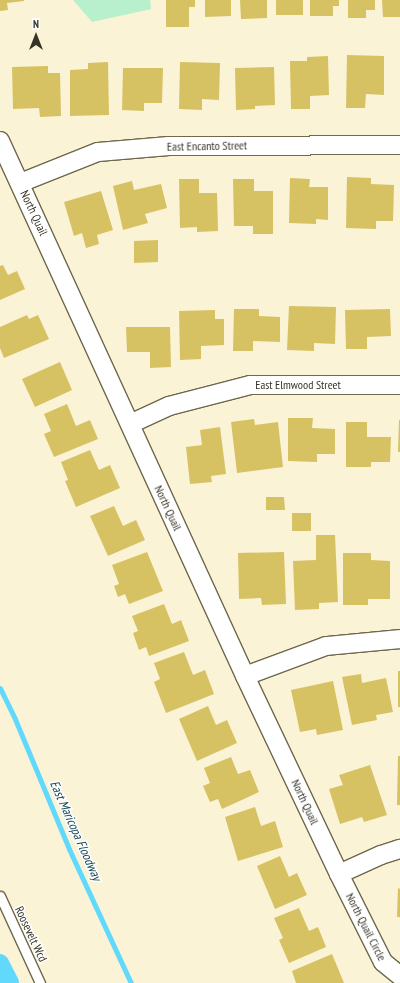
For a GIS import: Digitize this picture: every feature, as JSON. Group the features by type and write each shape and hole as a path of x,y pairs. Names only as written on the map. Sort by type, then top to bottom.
{"street":[{"name":"North Quail","path":"0,141 245,676 339,874"},
{"name":"East Encanto Street","path":"20,183 98,152 169,146 400,145"},
{"name":"East Elmwood Street","path":"130,424 169,406 250,385 400,385"},
{"path":"245,676 326,646 400,640"},
{"path":"339,874 381,855 400,850"},
{"name":"North Quail Circle","path":"339,874 383,962 399,975"}],"lane":[{"name":"Roosevelt Wcd","path":"0,896 40,983"}],"green space":[{"path":"73,0 150,0 151,9 92,22"}],"building":[{"path":"0,0 24,1 7,3 8,10 0,11"},
{"path":"166,0 195,0 195,7 189,7 189,27 166,27"},
{"path":"205,0 231,0 231,16 205,17"},
{"path":"240,0 267,0 267,18 241,19"},
{"path":"276,0 303,0 303,15 276,15"},
{"path":"310,0 339,0 339,6 333,6 333,16 310,16"},
{"path":"348,0 375,0 375,10 366,10 366,18 348,18"},
{"path":"382,0 400,0 400,17 383,17"},
{"path":"347,55 384,56 384,95 366,94 365,108 346,108"},
{"path":"328,56 329,95 310,96 310,109 291,109 290,61 307,61 307,57"},
{"path":"108,62 109,115 70,116 70,70 88,69 88,63"},
{"path":"180,62 220,63 219,100 202,99 202,110 179,109"},
{"path":"48,66 48,73 60,73 61,116 40,117 39,108 13,109 12,67"},
{"path":"274,67 275,105 255,106 255,109 236,110 235,68"},
{"path":"123,68 163,68 162,103 144,103 144,111 122,110"},
{"path":"347,177 371,178 371,184 394,185 393,221 376,221 376,229 346,228"},
{"path":"290,178 310,179 309,187 328,187 328,220 316,219 316,224 289,223"},
{"path":"179,179 199,179 199,193 217,193 218,231 197,232 197,227 180,228"},
{"path":"233,179 254,179 254,191 273,191 273,234 253,234 253,226 234,226"},
{"path":"132,181 134,190 161,184 167,208 145,214 148,223 123,230 113,186"},
{"path":"101,191 113,230 97,235 99,244 86,248 82,233 74,236 64,202"},
{"path":"158,240 158,262 134,263 134,241"},
{"path":"3,265 8,275 17,271 25,289 0,300 0,266"},
{"path":"289,306 336,307 335,344 314,343 314,351 287,350"},
{"path":"234,309 259,309 259,316 280,317 280,342 253,341 253,351 233,351"},
{"path":"390,309 391,336 367,337 367,349 346,349 345,310"},
{"path":"215,310 215,319 224,319 224,345 201,346 201,359 180,360 179,311"},
{"path":"27,315 29,319 38,315 49,339 4,358 0,348 0,327"},
{"path":"126,327 170,327 171,367 150,368 150,352 127,352"},
{"path":"60,362 72,390 35,407 22,379"},
{"path":"67,404 76,426 90,420 98,439 54,457 44,434 51,431 44,414"},
{"path":"288,418 313,418 312,428 335,429 335,454 317,454 317,462 288,461"},
{"path":"254,419 255,425 278,422 283,467 237,473 231,422"},
{"path":"399,420 400,452 398,452"},
{"path":"346,422 367,422 367,437 391,437 390,462 371,462 371,467 346,467"},
{"path":"220,427 226,474 211,476 212,482 190,484 186,447 202,445 200,430"},
{"path":"90,450 99,470 110,465 120,488 76,507 65,481 68,480 61,462"},
{"path":"266,497 284,497 285,510 266,510"},
{"path":"114,506 123,526 136,520 145,540 108,556 90,516"},
{"path":"292,513 311,513 311,531 292,531"},
{"path":"316,535 335,535 338,602 319,603 319,609 295,610 293,561 316,560"},
{"path":"147,552 163,591 129,604 125,594 118,597 114,586 119,584 112,565"},
{"path":"284,552 286,604 262,605 261,598 239,599 238,553"},
{"path":"343,553 371,553 371,560 390,561 390,599 368,599 368,605 343,605"},
{"path":"164,604 172,624 181,620 189,641 149,656 146,647 139,650 133,633 138,631 132,616"},
{"path":"184,652 193,675 205,670 214,694 166,713 154,682 160,679 154,663"},
{"path":"398,671 400,671 400,707 398,707"},
{"path":"361,674 362,683 386,678 393,712 376,715 377,720 352,725 342,677"},
{"path":"333,681 343,730 317,735 316,729 300,732 291,690"},
{"path":"208,706 216,725 227,720 237,743 197,761 179,719"},
{"path":"398,756 400,756 400,805 397,805"},
{"path":"231,757 238,774 250,770 259,792 222,809 218,799 210,802 203,786 210,783 204,768"},
{"path":"370,765 387,815 364,822 362,817 340,824 329,789 343,785 339,775"},
{"path":"255,807 261,826 275,821 283,847 238,861 225,817"},
{"path":"280,856 289,877 297,873 307,895 275,909 257,866"},
{"path":"398,888 400,889 400,917 397,917"},
{"path":"299,908 309,931 318,927 326,947 289,963 279,940 283,938 274,918"},
{"path":"332,954 344,983 296,983 292,971"}],"waterway":[{"name":"East Maricopa Floodway","path":"0,688 15,719 69,849 131,983"},
{"path":"0,963 10,983"}]}
